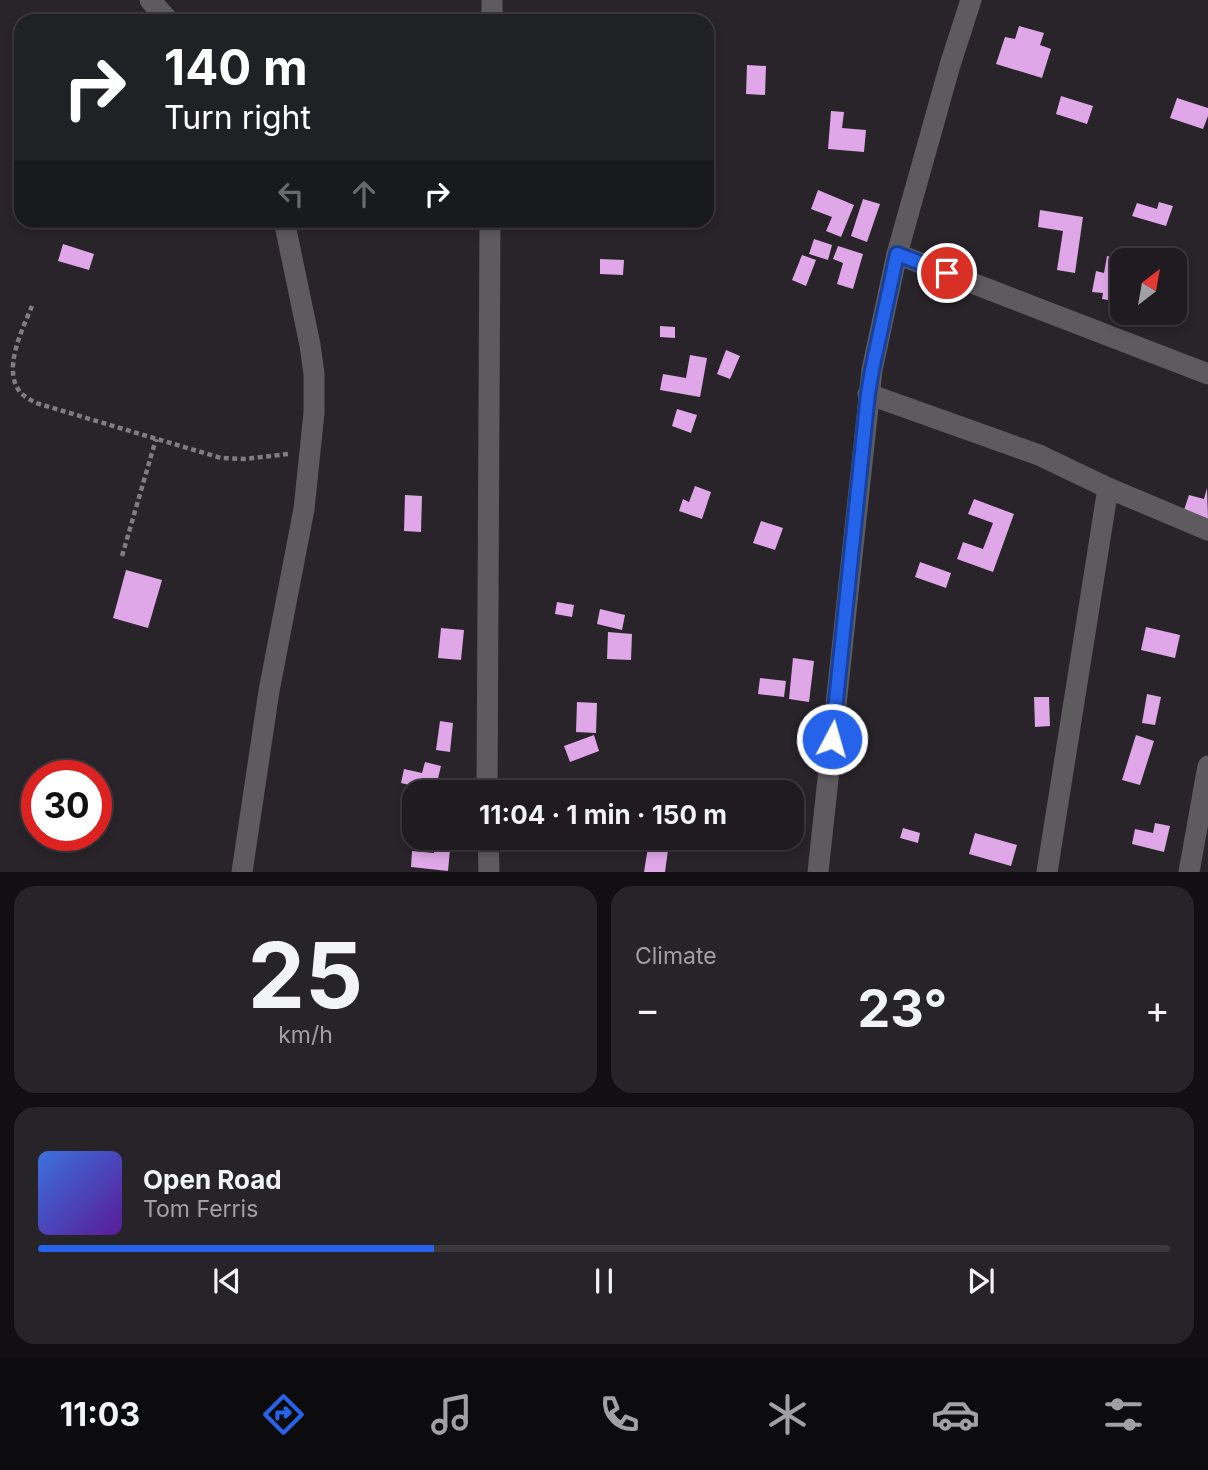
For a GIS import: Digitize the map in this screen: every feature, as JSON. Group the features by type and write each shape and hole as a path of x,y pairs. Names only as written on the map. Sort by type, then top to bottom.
{"street":[{"path":"150,0 163,14"},
{"path":"818,872 872,370 897,254 971,0"},
{"path":"242,872 269,691 304,509 314,413 314,374 310,345 286,228"},
{"path":"487,780 490,228"},
{"path":"897,254 1208,374"},
{"path":"868,394 1039,455 1108,488 1208,530"},
{"path":"1047,872 1108,488"},
{"path":"1189,872 1208,766"},
{"path":"488,850 489,872"}],"path":[{"path":"32,306 16,346 13,363 17,387 36,403 221,458 244,459 310,451"},
{"path":"122,556 156,439"}],"building":[{"path":"1019,26 1044,33 1040,45 1051,49 1042,78 996,64 1005,37 1015,39"},
{"path":"747,65 766,66 765,95 746,94"},
{"path":"1061,96 1093,106 1087,124 1056,114"},
{"path":"1177,98 1208,108 1203,129 1170,118"},
{"path":"831,111 844,112 842,128 866,130 864,152 828,149"},
{"path":"818,190 854,205 841,237 826,231 832,217 811,209"},
{"path":"863,199 880,204 867,242 851,236"},
{"path":"1159,202 1173,206 1166,226 1132,216 1137,203 1157,209"},
{"path":"1040,210 1083,217 1075,273 1057,270 1063,231 1038,227"},
{"path":"814,239 832,245 828,260 809,254"},
{"path":"63,244 94,254 89,270 58,261"},
{"path":"838,246 863,254 853,289 837,284 843,263 833,259"},
{"path":"802,255 816,260 806,286 792,280"},
{"path":"1107,256 1110,257 1110,300 1102,299 1103,293 1092,292 1096,271 1104,273"},
{"path":"600,259 624,260 623,275 600,274"},
{"path":"660,326 675,327 675,338 660,337"},
{"path":"726,350 740,356 730,379 717,374"},
{"path":"690,355 707,358 700,397 660,390 663,374 686,378"},
{"path":"677,409 697,415 691,433 672,426"},
{"path":"695,486 711,492 702,519 679,511 683,499 689,502"},
{"path":"1207,488 1208,519 1184,510 1189,495 1204,499"},
{"path":"405,495 422,496 421,532 404,531"},
{"path":"974,499 1014,514 993,572 957,559 963,542 983,549 993,523 968,514"},
{"path":"761,521 783,528 775,550 753,543"},
{"path":"920,562 951,573 946,588 915,577"},
{"path":"126,570 162,580 148,628 113,618"},
{"path":"557,602 574,605 572,617 555,614"},
{"path":"600,609 625,615 622,630 597,624"},
{"path":"1146,627 1180,635 1175,658 1141,650"},
{"path":"441,628 464,630 461,660 438,658"},
{"path":"608,632 632,634 631,660 607,659"},
{"path":"793,658 814,661 809,702 789,699"},
{"path":"760,678 786,681 784,697 758,694"},
{"path":"1147,694 1161,697 1155,725 1142,723"},
{"path":"1034,697 1049,697 1050,726 1035,727"},
{"path":"577,702 597,703 596,733 576,732"},
{"path":"440,721 453,723 450,752 436,750"},
{"path":"594,735 599,751 570,762 564,746"},
{"path":"1136,735 1154,741 1140,785 1122,780"},
{"path":"425,762 441,766 438,780 402,780 401,783 404,769 422,773"},
{"path":"1155,823 1170,826 1164,852 1132,844 1135,829 1153,833"},
{"path":"903,828 920,833 918,843 900,838"},
{"path":"975,833 1017,845 1011,866 969,854"},
{"path":"434,850 450,850 448,871 411,867 412,851 434,853"},
{"path":"648,850 668,850 665,872 644,872"}],"route":[{"path":"832,739 868,394 897,254 947,273"}]}
